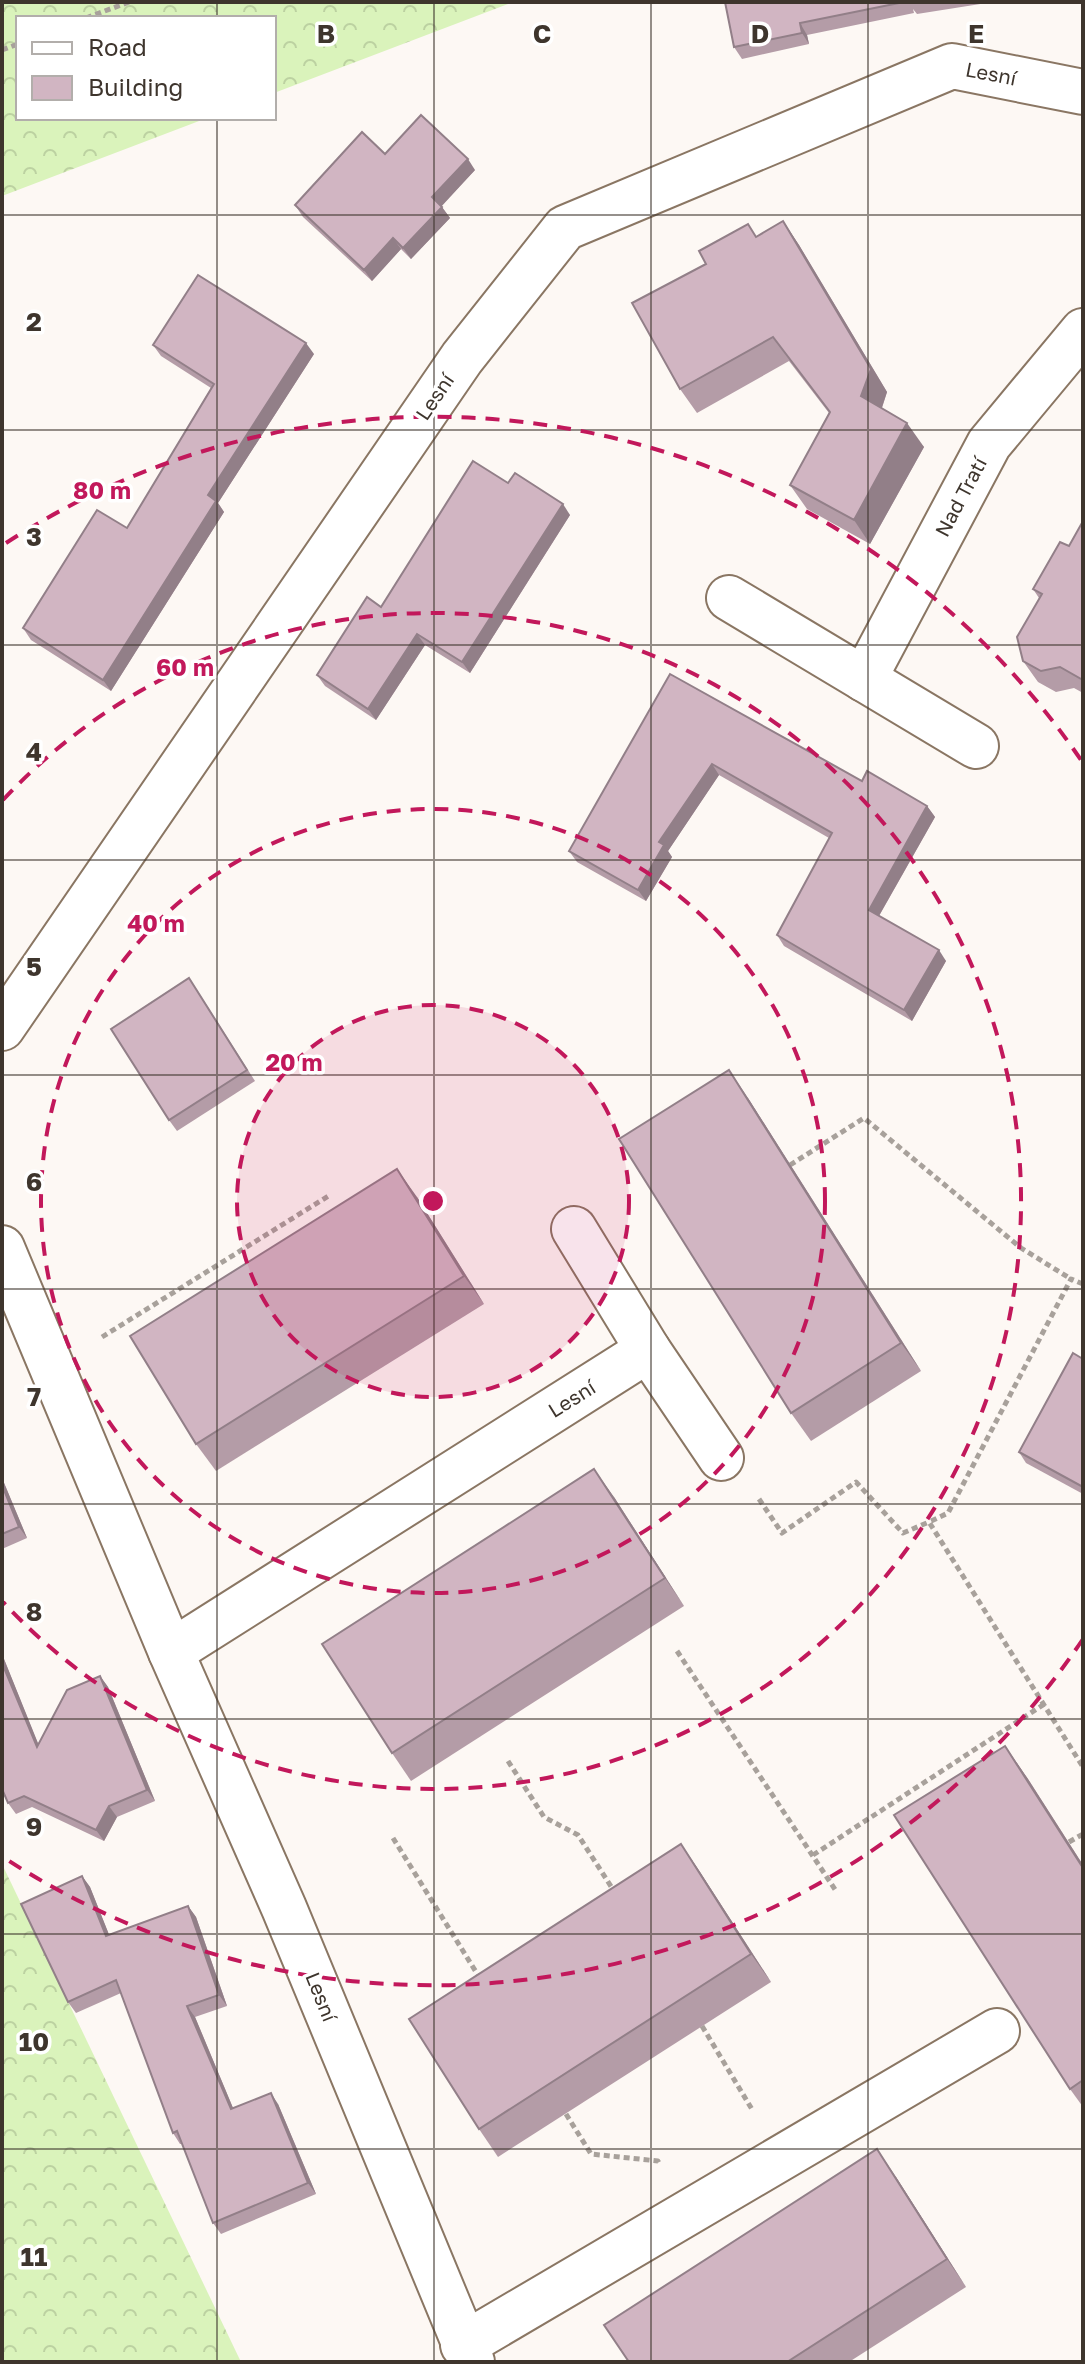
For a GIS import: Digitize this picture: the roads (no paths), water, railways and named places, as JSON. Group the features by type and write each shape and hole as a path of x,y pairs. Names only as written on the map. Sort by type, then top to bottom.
{"street":[{"name":"Lesní","path":"2,1028 462,358 565,228 952,66 1083,92"},
{"name":"Nad Tratí","path":"864,679 989,444 1083,331"},
{"path":"729,598 976,746"},
{"path":"574,1229 648,1350 721,1458"},
{"name":"Lesní","path":"2,1248 171,1652 284,1908 467,2353 997,2031"},
{"name":"Lesní","path":"171,1652 648,1350"}]}
